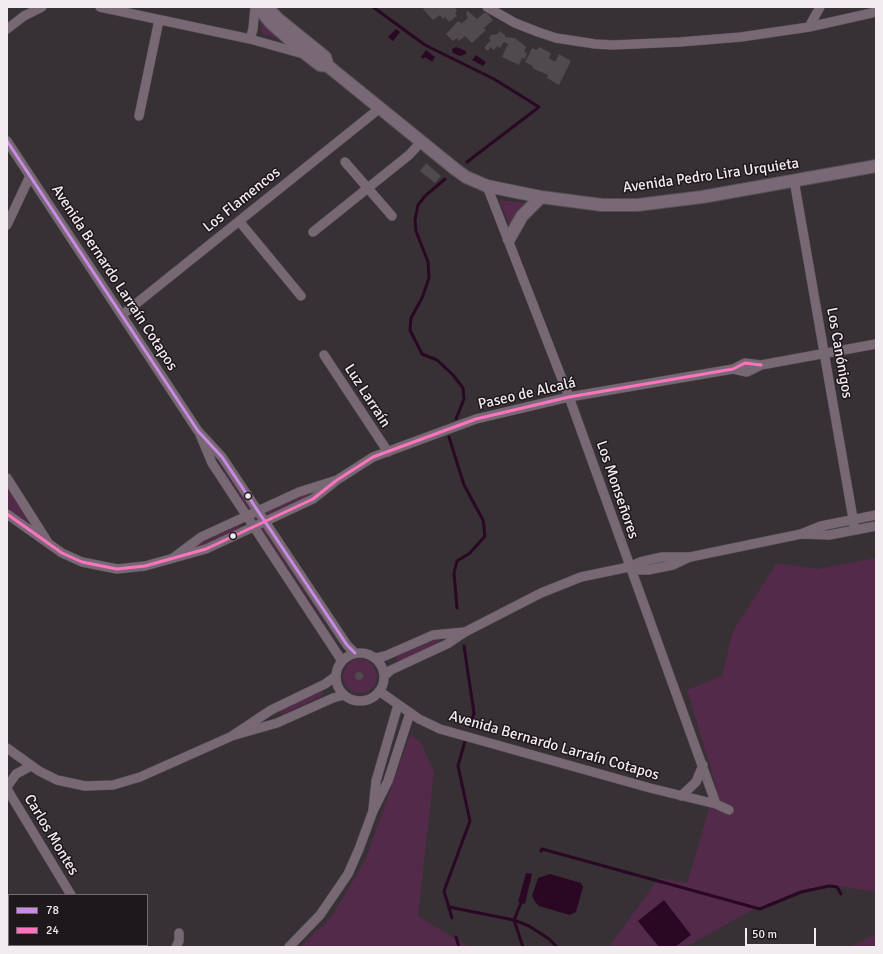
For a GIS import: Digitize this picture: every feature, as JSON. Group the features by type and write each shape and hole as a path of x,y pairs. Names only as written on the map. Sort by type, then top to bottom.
{"main road":[{"name":"Avenida Pedro Lira Urquieta","path":"258,7 271,23 306,55 320,65 328,66 466,177 487,186 541,197 608,205 637,205 702,197 876,166"},
{"name":"Avenida Pedro Lira Urquieta","path":"267,7 278,19 325,57 328,66"},
{"path":"509,239 522,216 541,197"}],"street":[{"path":"100,7 250,39 306,55"},
{"path":"250,39 253,28 255,7"},
{"path":"487,7 515,23 556,38 595,44 631,45 741,37 809,27 876,12"},
{"path":"809,27 820,7"},
{"path":"7,29 36,8"},
{"path":"139,116 159,20"},
{"name":"Los Flamencos","path":"122,315 380,108"},
{"name":"Avenida Bernardo Larraín Cotapos","path":"7,141 198,431 216,449 347,645 355,653"},
{"path":"313,232 409,155 422,141"},
{"path":"345,162 392,216"},
{"path":"7,225 30,176"},
{"name":"Los Canónigos","path":"794,180 855,530"},
{"name":"Los Monseñores","path":"487,186 509,239 569,397 629,567 703,765 716,804"},
{"path":"239,221 302,296"},
{"name":"Paseo de Alcalá","path":"7,514 49,544 73,558 92,565 108,568 125,569 145,566 197,553 313,499 337,480 373,457 476,419 569,397 733,369 745,363 761,365 875,345"},
{"name":"Luz Larraín","path":"324,355 388,452"},
{"name":"Avenida Bernardo Larraín Cotapos","path":"198,431 207,454 253,527 342,661"},
{"path":"7,478 49,544"},
{"name":"Paseo de Alcalá","path":"173,558 201,538 246,516 309,488 337,480"},
{"path":"384,676 391,670 447,644 465,632 569,581 629,567 640,562 662,557 690,557 801,534 821,526 876,515"},
{"path":"801,534 822,536 876,526"},
{"path":"293,586 304,579"},
{"path":"376,658 385,656 433,635 465,632"},
{"path":"355,653 366,654 376,658 382,666 384,676 378,691 371,698 362,700 352,699 344,695 338,686 336,676 342,661 355,653"},
{"path":"232,736 271,710 324,684 336,676"},
{"name":"Avenida Bernardo Larraín Cotapos","path":"378,691 427,723 445,730 680,796 716,804 729,810"},
{"path":"7,748 31,766 48,776 71,784 94,787 113,785 140,778 232,736 276,723 333,698 344,695"},
{"path":"373,811 376,781 398,705"},
{"path":"289,947 320,915 341,886 360,849 373,811 388,781 410,713"},
{"path":"680,796 696,782 703,765"},
{"path":"7,788 16,774 31,766"},
{"name":"Carlos Montes","path":"7,788 70,894"},
{"path":"176,947 179,941 179,933"}],"shaded area":[{"path":"259,15 284,40 262,34"},
{"path":"396,29 400,32 393,41 388,37"},
{"path":"456,47 466,51 466,54 460,56 453,53 452,49"},
{"path":"426,50 435,57 432,62 425,57 423,59 421,57"},
{"path":"476,55 486,62 483,66 472,60"},
{"path":"499,200 525,203 509,225 509,224"},
{"path":"225,470 337,640 338,643 223,472"},
{"path":"7,489 10,491 29,520 28,523 7,509"},
{"path":"308,492 309,496 267,514 269,510"},
{"path":"239,525 242,526 242,528 199,548 197,547 198,544"},
{"path":"876,558 876,892 831,885 802,890 752,910 686,947 675,947 691,934 638,921 659,947 609,947 659,878 687,883 716,786 687,690 722,676 733,631 777,563 817,569"},
{"path":"442,638 433,646 399,661 396,660 396,657 427,641"},
{"path":"360,659 372,664 377,676 372,688 360,693 348,688 343,676 348,664"},
{"path":"321,692 323,693 322,696 283,714 280,712 281,710"},
{"path":"410,735 420,741 434,772 418,916 469,947 301,947 332,916 365,861"},
{"path":"526,873 532,874 525,904 518,902"},
{"path":"550,874 581,883 583,887 576,912 570,915 539,906 536,903 532,896 538,878"},
{"path":"664,900 691,935 675,947 659,947 638,921"},
{"path":"876,934 876,947 851,947 852,946"}],"building":[{"path":"425,7 455,7 457,11 455,13 457,16 449,22 445,17 443,19 440,15 433,20 423,9"},
{"path":"468,11 477,19 484,13 487,13 493,20 484,28 486,30 472,43 465,36 459,41 457,38 453,41 446,34 458,21 464,25 462,23 468,18 466,13"},
{"path":"499,31 505,35 505,37 515,38 526,47 524,52 527,53 525,59 522,58 519,65 502,57 508,44 504,42 500,48 497,46 494,50 490,47 488,51 484,48 491,40 489,38 491,35 498,34"},
{"path":"539,47 551,53 549,58 555,62 559,54 571,61 559,85 547,78 548,75 532,68 533,66 525,62 532,48 537,50"},
{"path":"426,163 441,176 435,183 420,171"},
{"path":"357,672 361,672 363,676 361,680 357,680 355,678 355,674"}],"waterway":[{"path":"373,7 425,45 494,79 539,107 467,162"},
{"path":"445,179 425,196 418,205 415,220 416,231 428,262 429,278 422,298 411,318 410,330 422,354 437,360 453,375 463,388 464,399 456,419"},
{"path":"449,437 464,485 483,520 485,536 470,553 457,561 454,573 457,608"},
{"path":"464,646 474,713 470,726"},
{"path":"452,918 444,891 470,821 458,766 465,741"},
{"path":"541,851 542,849 760,909 801,892 829,886 837,887 841,894"},
{"path":"521,903 514,920 523,947"},
{"path":"449,907 514,920 529,926 549,939 557,947"},
{"path":"456,937 459,947"}],"transit line":[{"name":"78","path":"7,141 198,431 222,457 347,645 355,653"},
{"name":"24","path":"7,514 62,553 82,562 117,569 145,566 206,549 313,499 337,480 373,457 476,419 569,397 733,369 745,363 761,365"}]}
